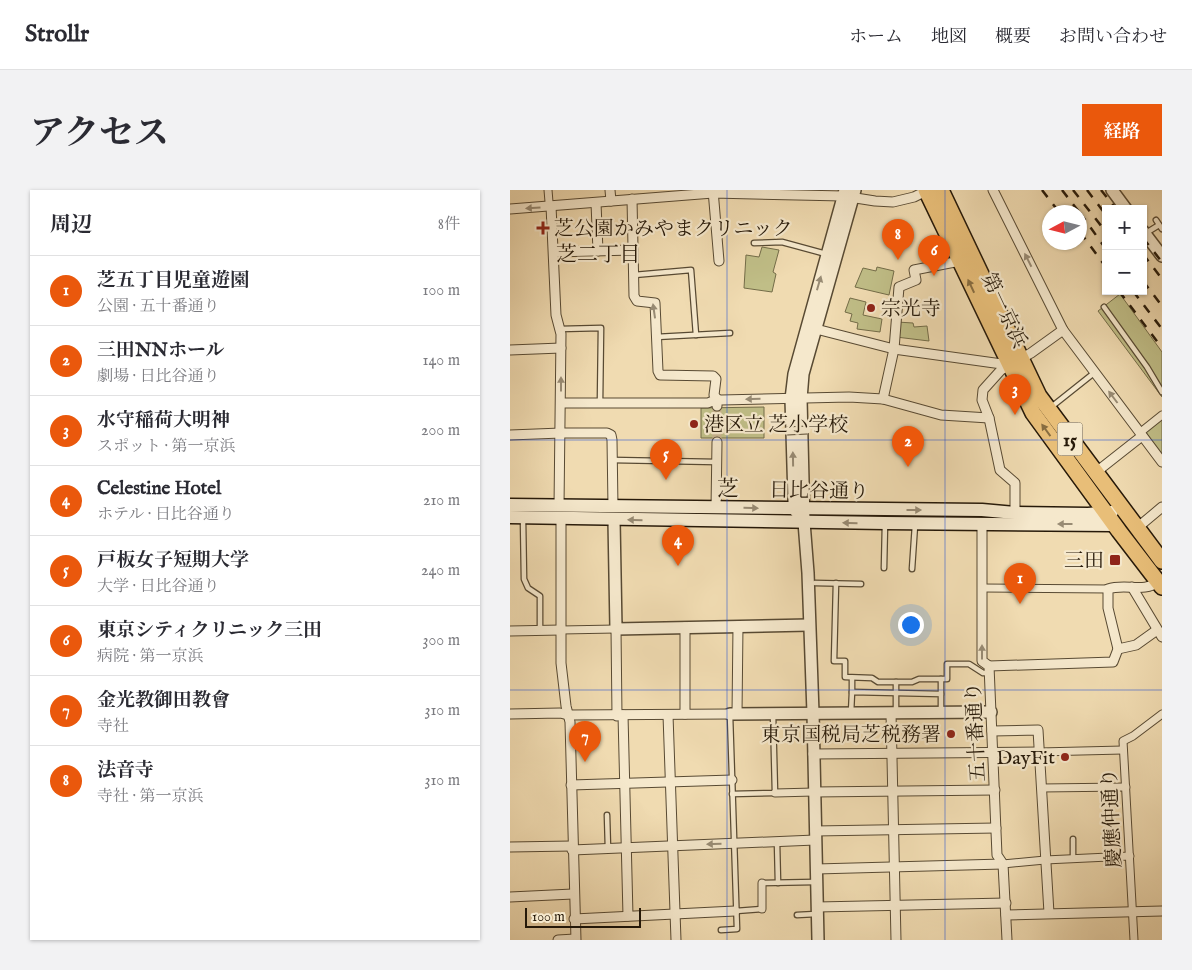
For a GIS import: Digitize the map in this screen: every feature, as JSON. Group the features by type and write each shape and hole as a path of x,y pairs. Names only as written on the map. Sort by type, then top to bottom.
{"highway":[{"name":"第一京浜","path":"931,190 960,261 990,309"},
{"name":"第一京浜","path":"931,190 1015,362 1033,413 1109,518 1160,584"},
{"name":"第一京浜","path":"1015,362 1162,562"}],"main road":[{"name":"日比谷通り","path":"510,505 560,512 801,513 982,510 1014,513 1088,514 1109,518"},
{"name":"日比谷通り","path":"613,513 716,508 801,513 885,523 915,524 982,524 1109,518 1127,515"},
{"name":"日比谷通り","path":"516,517 560,512"}],"street":[{"path":"548,190 554,252 556,315 560,328 561,348 561,663 570,722 573,894 576,939 558,940"},
{"path":"610,190 611,201"},
{"path":"510,209 550,204 596,203 632,199 652,194 713,191 849,193 875,201 893,202 931,190"},
{"path":"993,190 1063,330 1162,462"},
{"path":"1112,190 1123,205"},
{"path":"713,191 719,261"},
{"path":"818,940 813,713 794,374 827,254 849,193"},
{"path":"796,399 816,329 849,193"},
{"path":"632,199 635,299 640,302 654,303 658,371 660,374 713,376 716,379 714,395 717,403"},
{"path":"596,203 598,251"},
{"path":"1147,237 1162,256"},
{"path":"554,252 633,250"},
{"path":"883,399 894,349 899,287 916,280 914,270 960,261"},
{"path":"816,329 894,349 1015,362"},
{"path":"1014,513 1015,483 1000,470 989,418 982,400 983,390 998,372 1063,330"},
{"path":"510,350 561,348"},
{"path":"561,402 717,403 796,399 883,399 941,415 989,418"},
{"path":"1095,473 1162,415"},
{"path":"787,430 807,430"},
{"path":"510,436 561,433 607,433 611,435 616,629 625,783 628,916"},
{"path":"716,508 717,442"},
{"path":"1137,528 1162,507"},
{"name":"五十番通り","path":"982,524 982,661 989,670 997,855 1003,864 1007,940"},
{"path":"982,588 1108,589 1115,586 1151,587 1160,584"},
{"path":"1118,649 1136,645 1160,633 1132,587"},
{"path":"989,670 1113,662 1118,649 1108,608 1108,589"},
{"path":"510,631 809,625"},
{"path":"733,714 738,626"},
{"path":"685,627 685,714"},
{"path":"510,714 668,715 991,712"},
{"path":"893,713 892,791 896,940"},
{"name":"慶應仲通り","path":"1134,940 1134,912 1123,741 1133,736 1162,714"},
{"path":"668,715 676,940"},
{"path":"992,731 1038,730 1049,913"},
{"path":"813,754 1123,750"},
{"path":"571,785 732,780"},
{"path":"1041,788 1126,787"},
{"path":"775,793 995,790"},
{"path":"510,847 608,849 777,842 815,836 894,829 996,828"},
{"path":"816,869 1003,864 1130,856"},
{"path":"762,883 762,909"},
{"path":"510,898 573,894"},
{"path":"817,911 895,906 1006,903"},
{"path":"574,919 735,910"},
{"path":"1006,914 1162,912"}],"lane":[{"path":"1147,231 1159,225"},
{"path":"754,243 782,242 827,254"},
{"path":"634,274 691,270 696,335"},
{"path":"1104,307 1147,367 1162,392"},
{"path":"560,328 601,328 600,402"},
{"path":"656,337 730,333"},
{"path":"1048,409 1094,373"},
{"path":"612,460 717,462"},
{"path":"516,517 524,579 528,588 540,596 540,631"},
{"path":"884,568 885,523"},
{"path":"912,568 915,524"},
{"path":"815,583 861,584"},
{"path":"836,583 834,661 845,661 845,677 872,678 878,682 912,682 947,679 947,664 969,664 983,673 989,670"},
{"path":"851,713 852,678"},
{"path":"941,679 941,713"},
{"path":"893,713 896,682"},
{"path":"852,692 941,694"},
{"path":"721,930 736,929 732,794 733,714"},
{"path":"732,794 775,793 773,714"},
{"path":"607,815 608,849"},
{"path":"1073,839 1073,859"},
{"path":"777,842 778,883"},
{"path":"762,883 816,882"},
{"path":"735,910 762,909"},
{"path":"797,915 817,911"}],"shaded area":[{"path":"762,247 779,250 773,272 776,274 772,292 744,288 746,255 759,257"},
{"path":"877,267 894,271 889,295 855,287 863,268 876,271"},
{"path":"1121,295 1162,352 1162,397 1098,311"},
{"path":"850,298 866,302 863,315 882,319 880,332 857,329 858,323 850,321 852,314 845,312"},
{"path":"897,322 913,323 914,327 927,326 929,341 896,337"},
{"path":"764,407 764,438 701,438 701,408"},
{"path":"1162,417 1162,456 1145,431"}],"tunnel":[{"path":"717,406 717,442"}],"railway":[{"path":"1042,190 1054,205"},
{"path":"1062,190 1074,205"},
{"path":"1073,190 1102,227"},
{"path":"1087,190 1102,210"},
{"path":"1101,190 1113,205"},
{"path":"1087,223 1102,243"},
{"path":"1087,241 1102,262"},
{"path":"1147,243 1162,262"},
{"path":"1147,259 1162,279"},
{"path":"1147,286 1162,306"},
{"path":"1122,295 1162,348"},
{"path":"1136,295 1162,329"}],"place":[{"name":"芝公園かみやまクリニック","path":"543,228"},
{"name":"法音寺","path":"898,260"},
{"name":"東京シティクリニック三田","path":"934,276"},
{"name":"宗光寺","path":"871,308"},
{"name":"水守稲荷大明神","path":"1015,415"},
{"name":"港区立 芝小学校","path":"694,424"},
{"name":"三田NNホール","path":"908,467"},
{"name":"戸板女子短期大学","path":"666,480"},
{"name":"三田","path":"1115,560"},
{"name":"Celestine Hotel","path":"678,566"},
{"name":"芝五丁目児童遊園","path":"1020,604"},
{"name":"東京国税局芝税務署","path":"951,734"},
{"name":"DayFit","path":"1065,757"},
{"name":"金光教御田教會","path":"585,762"}],"district":[{"name":"芝二丁目","path":"598,254"},
{"name":"芝","path":"728,488"}]}
